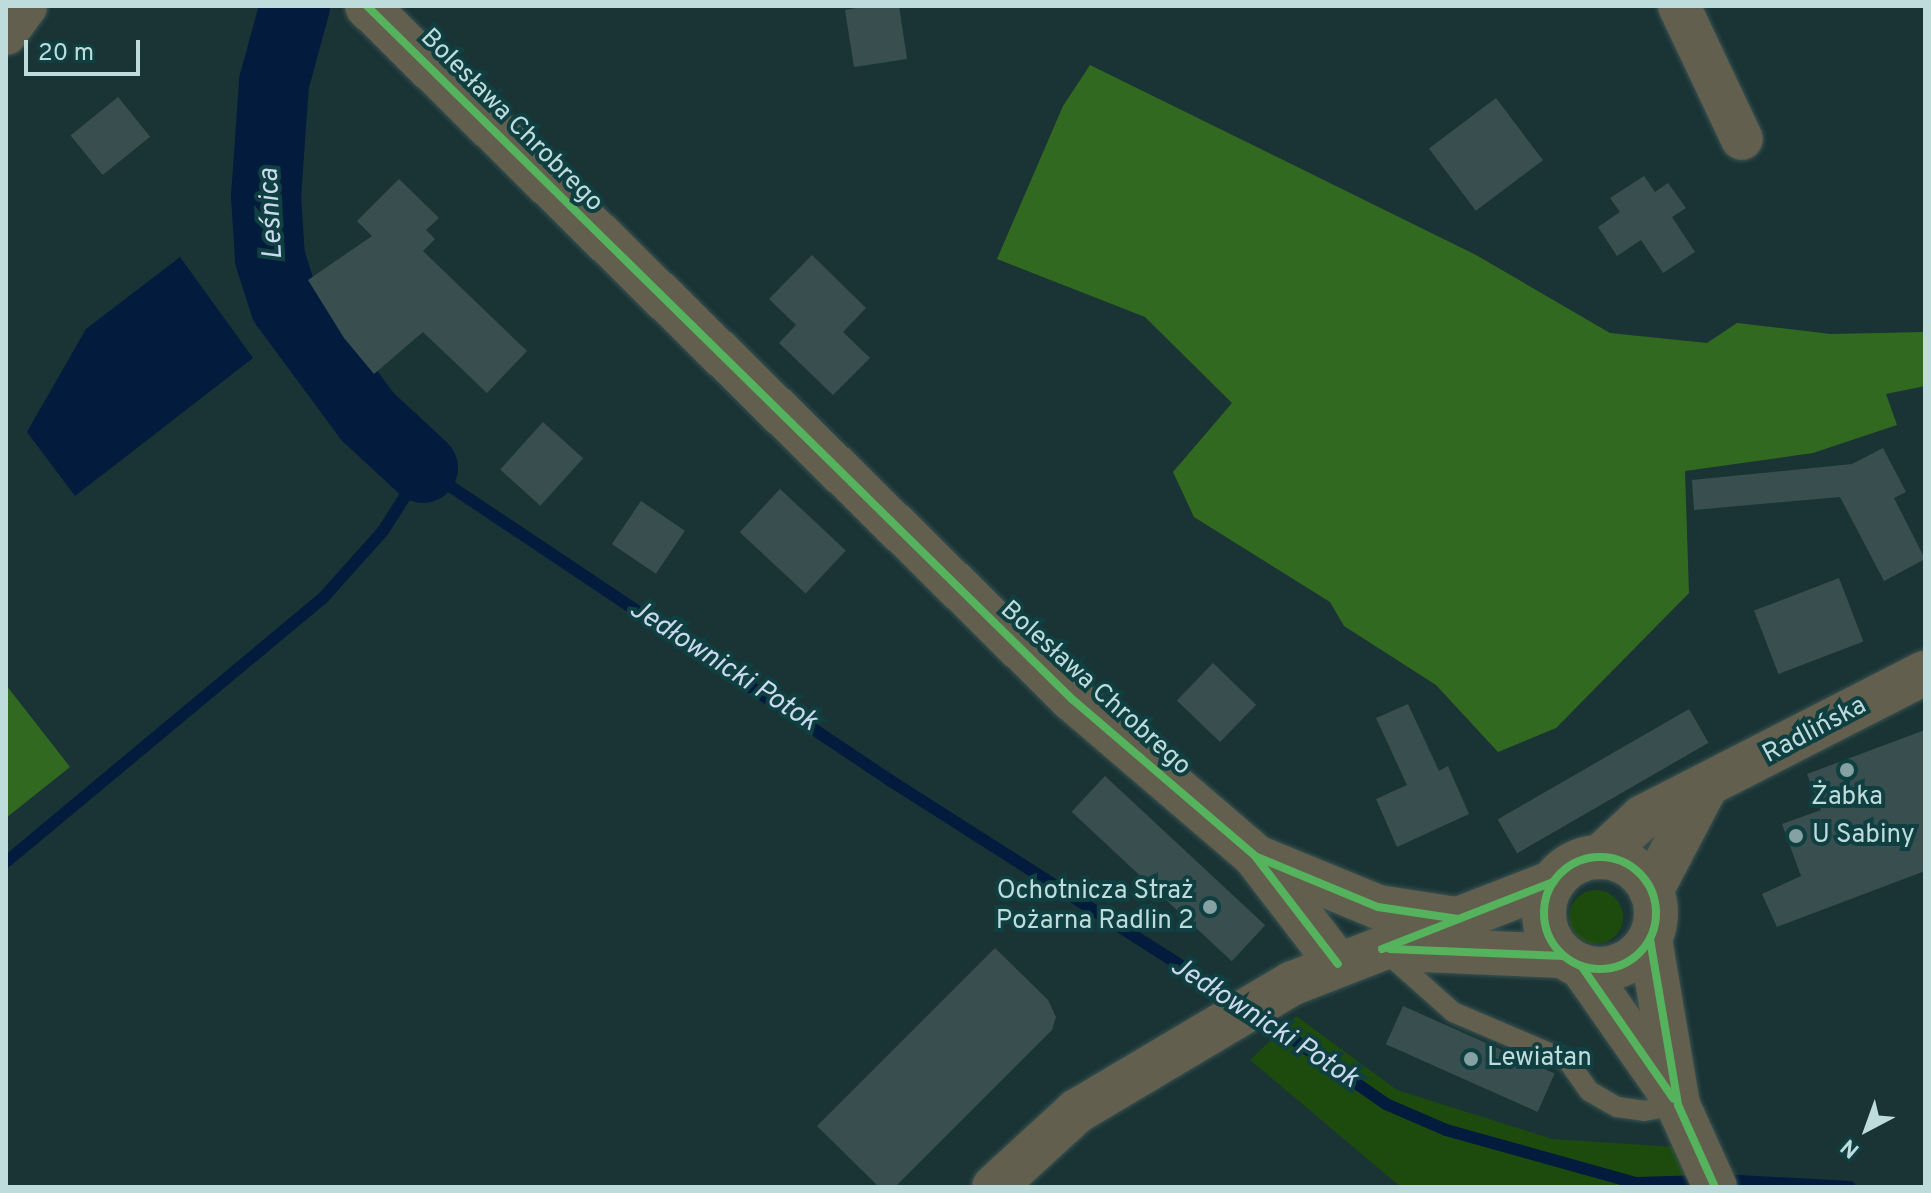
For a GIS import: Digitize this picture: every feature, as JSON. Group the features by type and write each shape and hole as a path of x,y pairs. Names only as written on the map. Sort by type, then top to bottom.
{"street":[{"path":"6,34 26,6"},
{"path":"1679,6 1742,139"},
{"name":"Bolesława Chrobrego","path":"368,7 831,468 1072,699 1255,856 1338,964"},
{"name":"Radlińska","path":"1600,857 1643,817 1925,673"},
{"path":"1651,891 1705,788"},
{"name":"Bolesława Chrobrego","path":"1255,856 1378,907 1458,919"},
{"path":"1685,1124 1650,939 1655,915 1651,891 1631,867 1600,857 1565,869 1553,882 1543,913 1546,929 1573,962 1685,1124 1715,1187"},
{"path":"994,1187 1077,1111 1195,1037 1293,983 1553,882"},
{"path":"1382,949 1573,962 1613,968 1640,952 1650,939"}],"lane":[{"path":"1382,949 1453,1012 1568,1061 1589,1091 1617,1107 1644,1111 1685,1124"}],"green space":[{"path":"1090,65 1476,255 1610,333 1707,343 1737,323 1831,334 1925,332 1925,386 1886,394 1897,425 1813,453 1685,471 1689,593 1556,728 1498,752 1436,685 1344,626 1330,602 1194,517 1173,472 1232,403 1145,317 997,259 1063,106"},
{"path":"6,685 70,767 6,818"},
{"path":"1596,890 1607,892 1615,898 1621,906 1621,928 1615,936 1607,942 1596,944 1585,942 1577,936 1571,928 1569,917 1571,906 1577,898 1585,892"},
{"path":"1296,1016 1397,1090 1552,1139 1676,1147 1693,1187 1401,1187 1250,1060"}],"water":[{"path":"180,257 253,358 75,496 27,432 86,329"}],"building":[{"path":"899,6 907,59 854,67 845,10"},
{"path":"118,97 150,137 103,175 71,135"},
{"path":"1496,98 1543,160 1476,211 1429,149"},
{"path":"1644,176 1655,192 1668,183 1686,208 1672,217 1695,252 1663,273 1641,240 1617,256 1598,227 1620,212 1610,198"},
{"path":"399,179 439,218 426,230 435,239 423,251 527,351 487,393 423,332 374,374 344,338 308,280 372,236 357,221"},
{"path":"812,255 866,308 843,332 870,358 833,395 779,343 796,325 769,299"},
{"path":"543,422 583,458 540,506 500,470"},
{"path":"1883,448 1906,492 1894,498 1925,559 1884,581 1840,497 1694,510 1692,480 1852,464"},
{"path":"780,489 846,550 806,594 740,532"},
{"path":"641,501 685,531 656,574 612,544"},
{"path":"1839,578 1863,641 1778,674 1754,611"},
{"path":"1213,663 1256,705 1220,742 1177,700"},
{"path":"1408,704 1439,771 1448,766 1469,814 1397,847 1376,799 1407,785 1376,718"},
{"path":"1689,709 1708,743 1517,853 1498,820"},
{"path":"1925,730 1925,871 1777,927 1762,894 1801,876 1782,824 1821,810 1807,774"},
{"path":"1105,776 1265,925 1232,961 1072,812"},
{"path":"995,948 1048,1000 1056,1017 1052,1030 895,1187 879,1187 817,1126"},
{"name":"Lewiatan","path":"1403,1006 1555,1074 1538,1112 1386,1044"}],"waterway":[{"name":"Leśnica","path":"295,6 274,83 266,196 270,258 285,305 368,417 423,468"},
{"name":"Jedłownicki Potok","path":"6,862 323,598 383,531 423,468 891,781 1239,1003"},
{"name":"Jedłownicki Potok","path":"1258,1015 1386,1104 1446,1130 1636,1183 1703,1181"},
{"name":"Jedłownicki Potok","path":"1721,1180 1850,1187"}],"cycle path":[{"path":"367,6 1072,699 1255,856 1338,964"},
{"path":"1257,857 1378,907 1458,919"},
{"path":"1600,857 1621,862 1639,874 1651,892 1656,913 1651,934 1639,952 1621,964 1600,969 1579,964 1561,952 1549,934 1544,913 1549,892 1561,874 1579,862 1600,857"},
{"path":"1382,949 1553,882"},
{"path":"1650,939 1678,1105 1715,1187"},
{"path":"1390,949 1563,956"},
{"path":"1582,967 1673,1098"}],"place":[{"name":"Żabka","path":"1847,770"},
{"name":"U Sabiny","path":"1796,836"},
{"name":"Ochotnicza Straż Pożarna Radlin 2","path":"1210,907"},
{"name":"Lewiatan","path":"1471,1059"}]}
